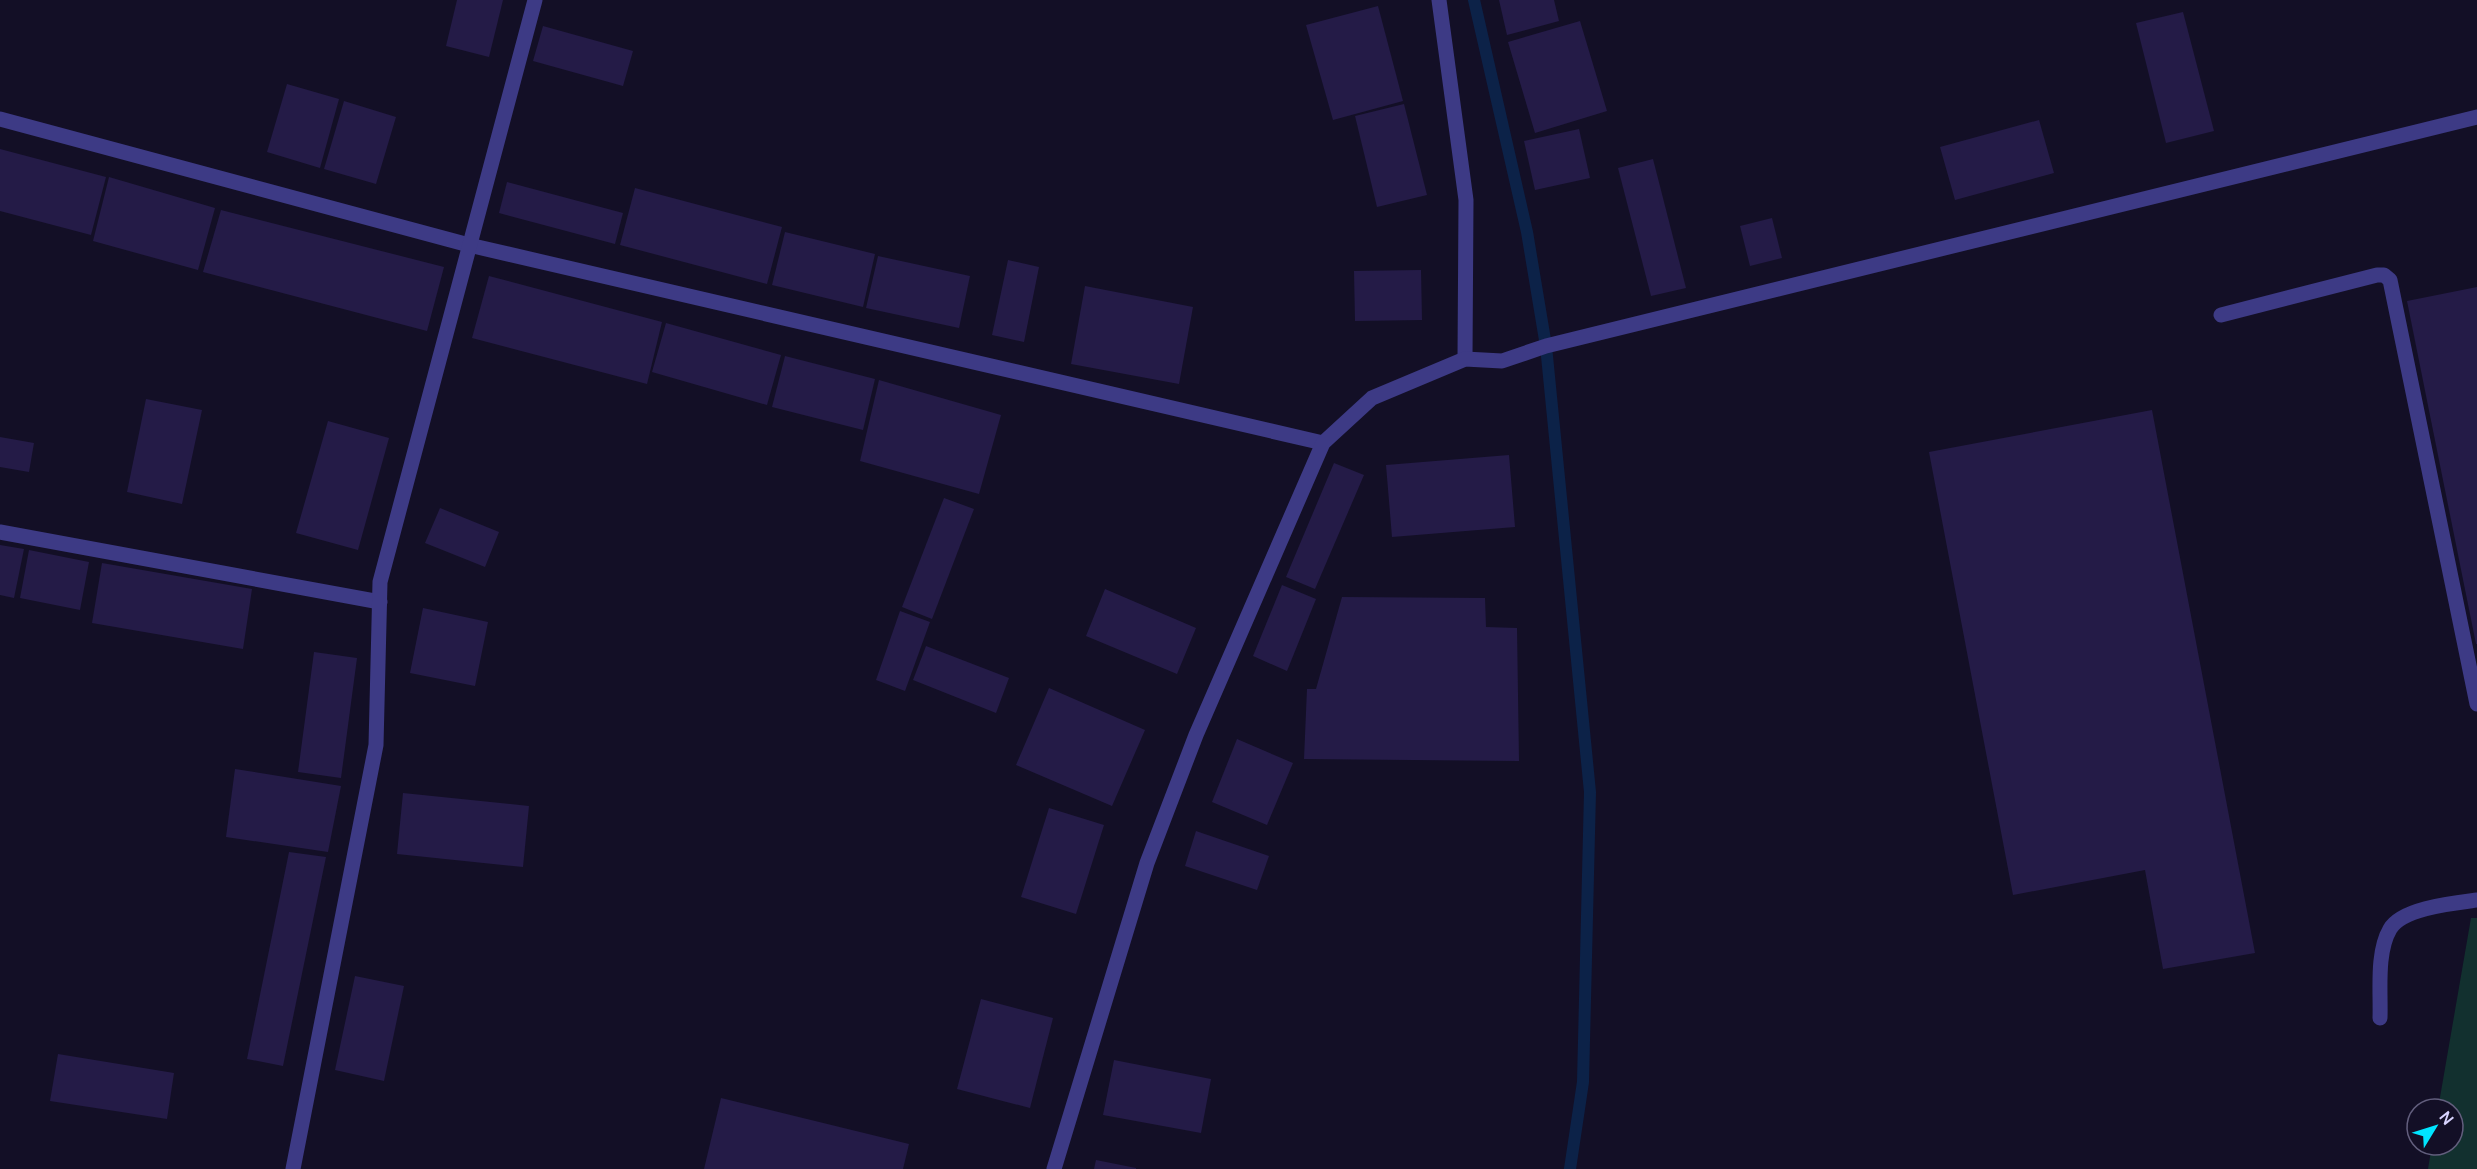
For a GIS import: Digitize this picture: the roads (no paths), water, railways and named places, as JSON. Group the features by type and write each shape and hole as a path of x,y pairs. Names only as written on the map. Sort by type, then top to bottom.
{"street":[{"path":"293,1169 376,745 380,582 535,0"},
{"path":"1438,0 1466,200 1465,359"},
{"path":"1054,1169 1147,862 1196,735 1323,443 1372,398 1465,359 1502,361 1546,346 2477,117"},
{"path":"0,119 469,245 1323,443"},
{"path":"2221,315 2377,275 2384,275 2390,280 2477,704"},
{"path":"0,532 380,602"},
{"path":"2380,1018 2383,953 2390,928 2409,914 2477,900"}],"waterway":[{"path":"1474,0 1527,232 1546,346 1590,792 1583,1082 1570,1169"}]}
